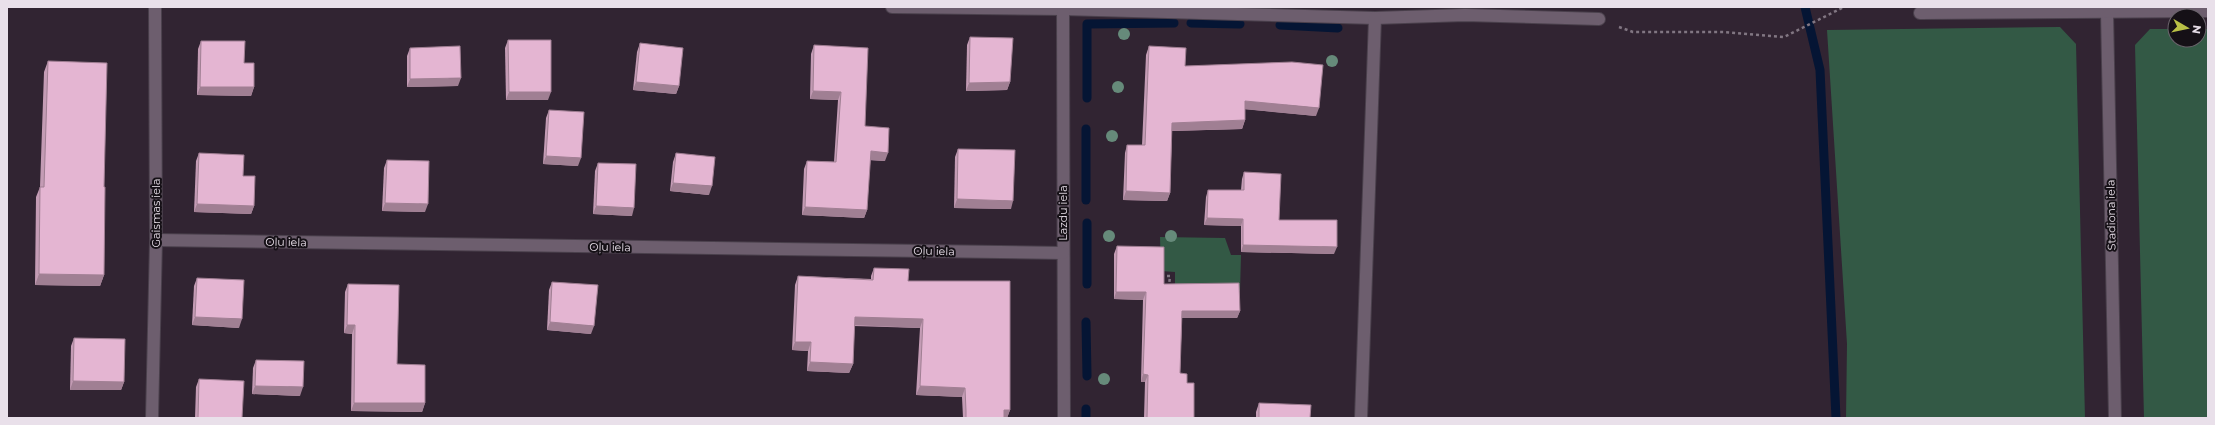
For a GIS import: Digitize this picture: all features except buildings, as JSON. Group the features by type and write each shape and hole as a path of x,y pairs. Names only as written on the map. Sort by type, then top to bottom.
{"street":[{"name":"Gaismas iela","path":"152,418 156,240 155,7"},
{"path":"892,7 1063,8 1375,18 1465,11 1600,18"},
{"name":"Lazdu iela","path":"1063,8 1064,418"},
{"path":"1920,13 1964,10 2107,12 2208,11"},
{"name":"Stadiona iela","path":"2107,12 2115,418"},
{"path":"1361,418 1375,18"},
{"name":"Oļu iela","path":"156,240 1063,253"}],"path":[{"path":"1600,18 1632,32 1724,32 1784,37 1844,7"},
{"path":"1160,276 1170,276 1169,292"}],"green space":[{"path":"2060,27 2076,44 2085,418 1846,418 1847,344 1827,30"},
{"path":"2150,29 2167,29 2167,48 2207,48 2208,29 2208,418 2144,418 2135,45"},
{"path":"1160,237 1225,238 1231,255 1241,255 1240,291 1175,291 1175,272 1161,271"}],"waterway":[{"path":"1805,7 1820,70 1836,418"},
{"path":"1087,98 1087,24 1174,23"},
{"path":"1191,23 1240,24"},
{"path":"1280,25 1338,28"},
{"path":"1086,129 1086,200"},
{"path":"1087,223 1087,284"},
{"path":"1086,322 1087,376"},
{"path":"1086,409 1086,418"}]}
